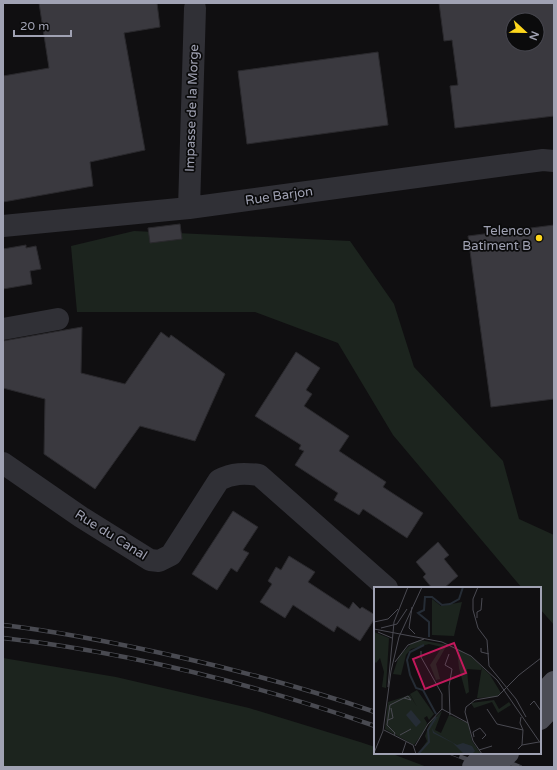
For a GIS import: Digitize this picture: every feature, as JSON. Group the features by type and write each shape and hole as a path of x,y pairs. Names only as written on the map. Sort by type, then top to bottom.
{"main road":[{"path":"541,696 554,682"},
{"path":"541,718 554,704"},
{"path":"473,767 486,754"},
{"path":"493,767 507,754"}],"street":[{"name":"Impasse de la Morge","path":"189,208 195,8"},
{"name":"Rue Barjon","path":"3,226 189,208 543,160 554,161"},
{"path":"3,330 58,319"},
{"name":"Rue du Canal","path":"3,463 81,517 150,560 159,561 171,555 219,480 230,474 245,473 259,475 386,587"}],"shaded area":[{"path":"134,231 350,241 394,304 414,367 503,461 519,519 554,535 554,625 541,610 541,587 521,587 393,435 338,343 255,312 77,312 71,246"},
{"path":"3,658 116,677 249,708 374,747 374,754 393,754 427,767 3,767"}],"building":[{"path":"39,3 157,3 160,27 124,33 145,150 90,162 93,186 3,202 3,76 49,68"},
{"path":"439,3 554,3 554,116 455,128 450,86 458,85 452,40 444,41"},
{"path":"378,52 388,125 247,144 238,71"},
{"path":"180,224 182,239 150,243 148,228"},
{"path":"554,225 554,399 491,407 468,236"},
{"path":"26,245 26,248 36,246 41,269 30,271 32,284 3,289 3,249"},
{"path":"82,327 81,373 125,384 161,332 169,338 171,335 225,374 195,441 140,426 95,489 44,454 45,399 3,388 3,341"},
{"path":"296,352 320,368 306,390 312,394 304,406 349,436 339,451 386,482 383,487 423,513 407,538 363,509 359,515 334,500 338,493 295,465 304,451 299,449 301,445 255,416"},
{"path":"233,511 258,527 243,550 249,553 237,572 231,568 217,590 192,574"},
{"path":"438,542 449,555 444,559 458,576 445,587 431,587 423,577 426,574 416,562"},
{"path":"289,556 315,572 308,582 349,609 353,602 360,609 362,607 374,614 374,620 360,641 337,626 334,632 293,605 285,618 260,602 272,584 268,581 276,567 281,570"}],"railway":[{"path":"3,625 91,639 204,663 302,689 374,712"},
{"path":"3,638 97,652 191,672 285,697 374,726"},
{"path":"454,754 487,767"},
{"path":"488,754 520,767"}],"place":[{"name":"Telenco Batiment B","path":"539,238"}]}
